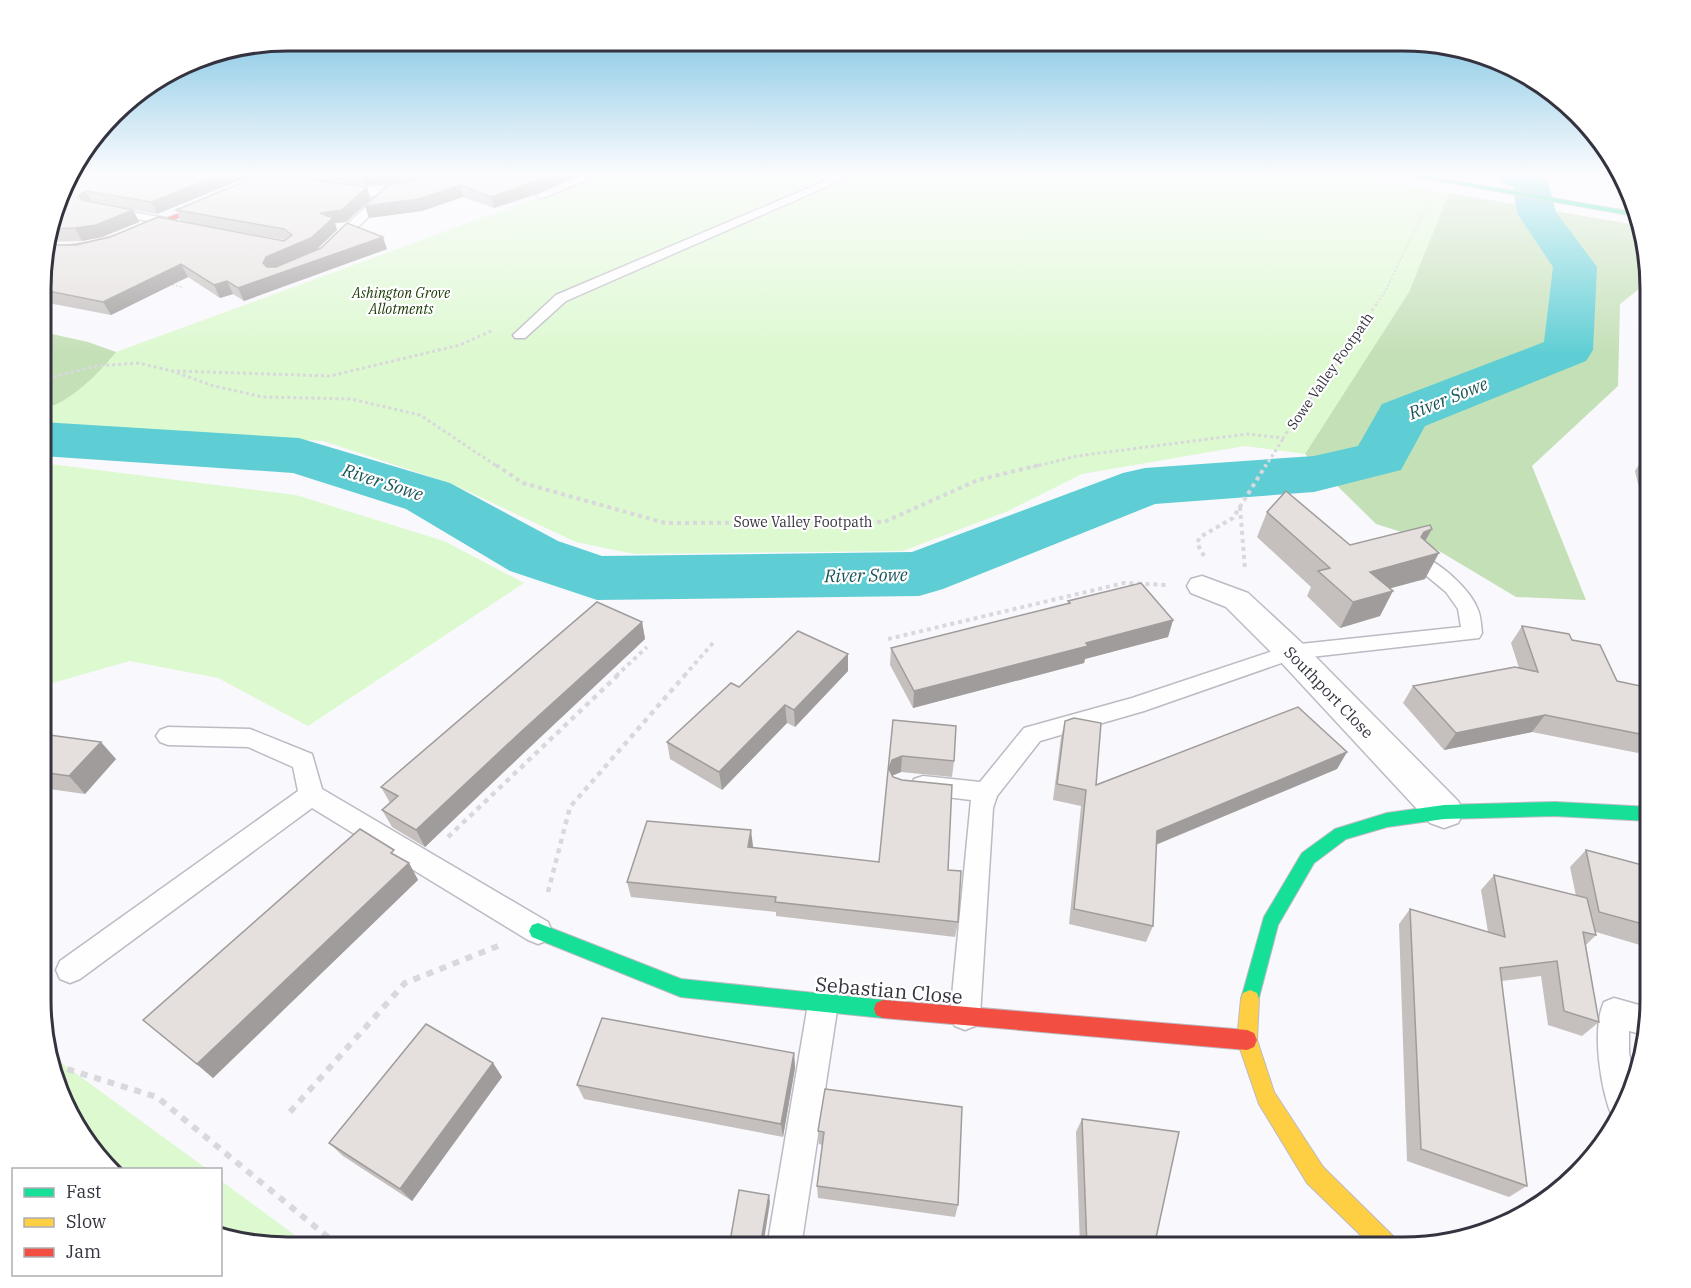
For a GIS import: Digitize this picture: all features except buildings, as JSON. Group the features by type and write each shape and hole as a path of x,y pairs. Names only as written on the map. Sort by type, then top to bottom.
{"street":[{"path":"54,250 96,247 128,235"},
{"name":"Southport Close","path":"1202,586 1237,600 1291,652 1444,812"},
{"path":"1377,1237 1315,1175 1266,1097 1247,1040 1251,993 1270,923 1308,858 1341,834 1387,820 1444,812 1555,809 1640,813"},
{"name":"Sebastian Close","path":"538,931 681,988 823,1004 1247,1040"}],"lane":[{"path":"321,255 342,235"},
{"path":"520,335 561,298 708,235"},
{"path":"965,1016 981,808 986,792 1032,734 1136,705 1291,652 1472,633 1468,609 1453,587 1420,561"},
{"path":"168,736 250,738 304,761 311,795 423,860 538,931"},
{"path":"902,784 986,792"},
{"path":"70,970 311,795"},
{"path":"786,1237 823,1004"},
{"path":"1621,1093 1614,1053 1614,1012 1639,1019"}],"path":[{"name":"Sowe Valley Footpath","path":"51,378 96,366 140,363 172,371 214,386 263,397 351,399 420,415 523,483 665,523 884,522 978,480 1077,456 1247,434 1282,440 1386,290 1413,235"},
{"path":"172,371 330,376 460,345 501,326"},
{"path":"1240,507 1246,586 1237,600 1210,561 1199,550 1197,543 1200,537 1233,518 1282,440"},
{"path":"888,639 1124,583 1202,586"},
{"path":"423,860 647,647"},
{"path":"61,1067 157,1097 328,1237"}],"green space":[{"name":"Ashington Grove Allotments","path":"435,235 1432,235 1409,292 1305,454 1245,446 1082,474 1008,511 903,551 634,554 576,542 452,484 323,441 51,426 51,407 116,352"},
{"path":"1432,235 1634,235 1640,288 1620,304 1618,386 1532,466 1586,600 1516,597 1414,536 1376,524 1305,454 1409,292"},
{"path":"51,334 88,342 116,352 92,378 63,401 52,406"},
{"path":"51,464 296,495 444,541 524,583 308,726 218,678 130,661 51,683"},
{"path":"59,1061 206,1168 120,1168 91,1132 75,1105"},
{"path":"222,1181 297,1237 257,1235 222,1227"}],"waterway":[{"name":"River Sowe","path":"51,440 299,456 428,496 534,556 597,578 919,574 1145,486 1314,474 1380,458 1402,416 1568,350 1575,267 1553,235"}],"traffic: fast":[{"path":"1250,999 1270,923 1308,858 1341,834 1387,820 1444,812 1555,809 1640,813"},
{"path":"538,931 681,988 883,1009"}],"traffic: slow":[{"path":"1250,999 1247,1040 1266,1097 1315,1175 1378,1237"}],"traffic: jam":[{"path":"54,250 90,245 128,235"},
{"path":"883,1009 1247,1040"}]}
